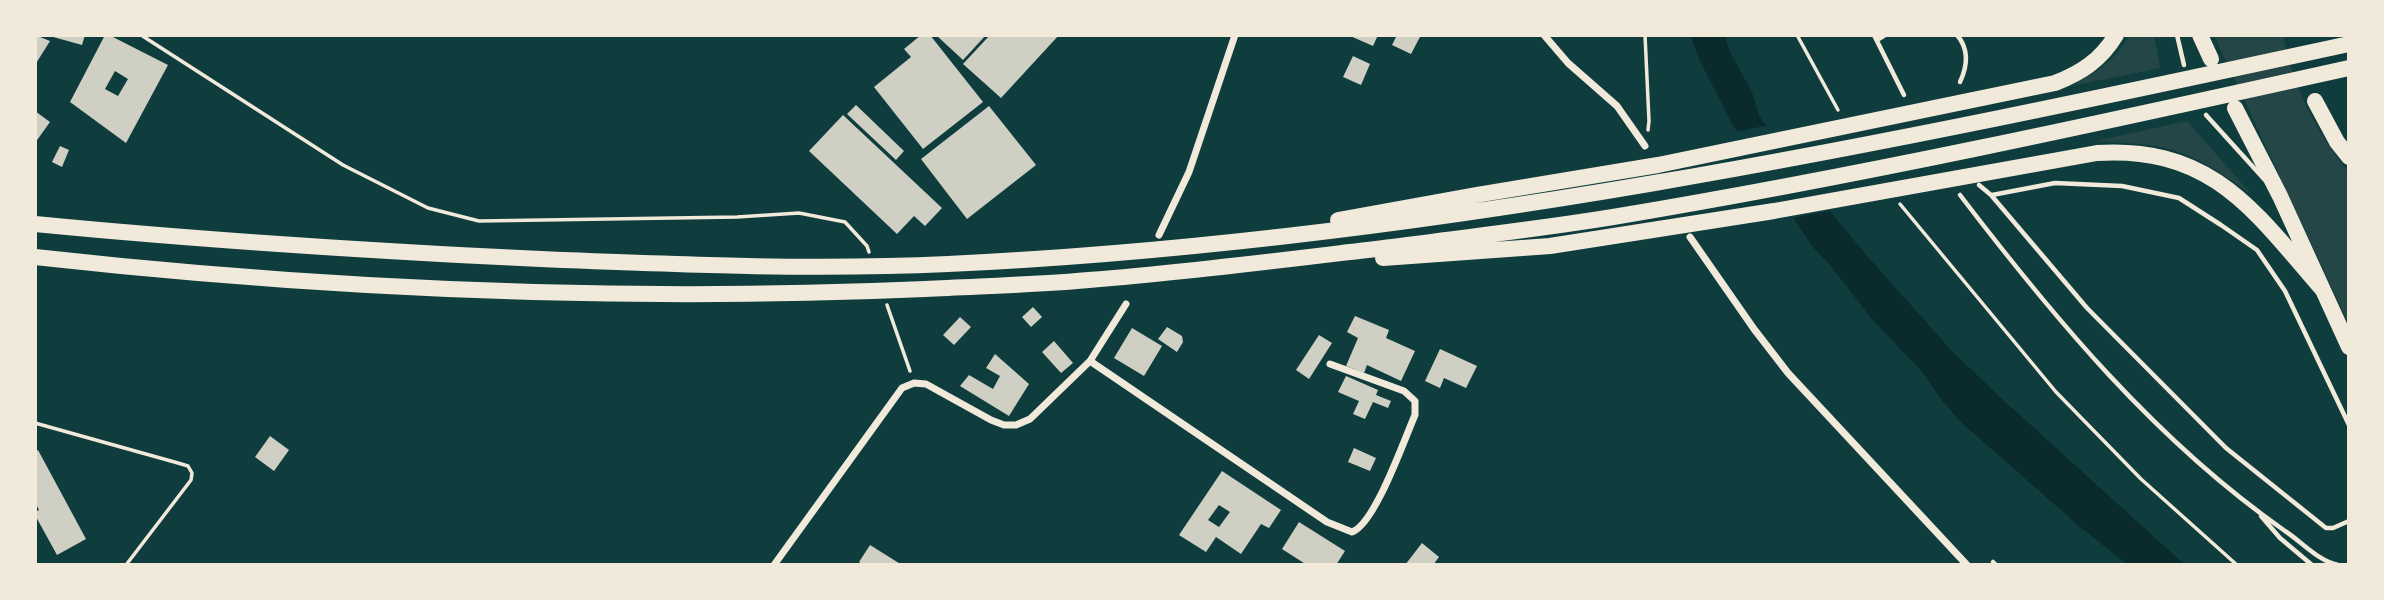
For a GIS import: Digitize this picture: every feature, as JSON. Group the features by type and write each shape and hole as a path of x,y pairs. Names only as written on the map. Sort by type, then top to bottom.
{"highway":[{"path":"1187,248 1658,165 2055,83 2085,69 2098,58 2116,35"},
{"path":"2200,35 2211,59"},
{"path":"35,224 391,253 812,268 962,263 1187,248 1306,235 1600,193 1802,158 1998,120 2349,44"},
{"path":"1189,272 1609,217 1842,176 1987,147 2349,68"},
{"path":"2315,100 2337,142 2349,157"},
{"path":"2235,108 2280,197 2349,347"},
{"path":"35,257 168,272 389,288 618,295 813,294 1082,281 1550,246 1774,211 2119,151 2155,155 2198,170 2220,183 2271,229 2323,290"}],"street":[{"path":"1159,235 1189,172 1235,35"},
{"path":"1544,35 1568,63 1617,106 1645,146"},
{"path":"1690,237 1788,373 1967,565"},
{"path":"774,565 902,388 920,382 935,387 991,420 1004,425 1016,425 1030,419 1090,361 1126,304"},
{"path":"1090,361 1327,522 1352,532 1360,529 1371,514 1415,415 1415,401 1404,391 1330,364"}],"lane":[{"path":"1885,35 1876,37 1905,95"},
{"path":"1957,35 1967,55 1960,82"},
{"path":"2177,35 2184,65"},
{"path":"2206,115 2280,197"},
{"path":"1991,195 2055,183 2122,187 2179,198 2257,250 2286,291 2349,425"},
{"path":"1979,185 1991,195 2088,308 2231,453 2326,528 2333,528 2349,520"},
{"path":"1960,195 2024,279 2153,421 2256,510 2324,560 2338,565"},
{"path":"2256,510 2280,538 2312,565"}],"path":[{"path":"141,35 343,164 428,208 479,222 737,217 799,213 845,222 867,246 871,258"},
{"path":"1645,35 1649,121 1645,146"},
{"path":"1797,35 1838,110"},
{"path":"1899,202 2056,392 2141,479 2237,565"},
{"path":"884,295 914,383"},
{"path":"35,423 188,466 192,473 191,480 126,565"}],"shaded area":[{"path":"1690,35 1724,35 1752,92 1759,116 1868,257 1952,351 2185,565 2128,565 2080,527 1962,423 1924,374 1871,318 1811,245 1731,122"},
{"path":"2130,35 2154,35 2160,68 2071,86 2104,65"},
{"path":"2214,35 2283,35 2293,73 2307,108 2349,173 2349,325"},
{"path":"2187,121 2251,194 2206,164 2176,151 2146,145 2095,141"}],"pier":[{"path":"1770,125 1834,210 1791,218 1733,132"}],"building":[{"path":"35,35 50,41 35,65"},
{"path":"46,35 85,35 82,45"},
{"path":"105,35 168,65 126,143 70,102","holes":["115,71 128,79 118,96 105,89"]},
{"path":"921,35 930,35 983,102 923,149 874,87 911,57 904,49"},
{"path":"936,35 986,35 963,60"},
{"path":"990,35 1059,35 1001,98 963,64"},
{"path":"1348,35 1378,35 1373,46"},
{"path":"1397,35 1421,35 1411,54 1392,45"},
{"path":"1353,56 1370,64 1361,85 1343,77"},
{"path":"856,105 904,151 896,160 847,114"},
{"path":"989,106 1036,165 967,219 921,159"},
{"path":"35,111 50,122 35,143"},
{"path":"843,115 942,208 925,226 914,216 897,234 809,151"},
{"path":"60,146 69,150 62,167 52,162"},
{"path":"1033,307 1042,317 1031,327 1022,317"},
{"path":"1355,316 1389,330 1386,338 1415,351 1401,381 1367,365 1364,373 1346,366 1358,338 1347,332"},
{"path":"960,317 971,327 954,345 943,335"},
{"path":"1167,327 1182,336 1183,342 1177,352 1158,339"},
{"path":"1132,328 1162,346 1144,376 1114,358"},
{"path":"1319,335 1332,343 1309,379 1296,370"},
{"path":"1054,341 1073,363 1061,373 1042,352"},
{"path":"1440,349 1477,366 1466,388 1444,378 1440,388 1425,381"},
{"path":"995,354 1029,384 1009,416 960,386 969,375 993,389 1000,376 986,368"},
{"path":"1346,376 1378,390 1376,395 1391,401 1388,408 1373,402 1365,419 1353,414 1359,401 1338,392"},
{"path":"270,436 289,450 274,471 255,457"},
{"path":"1354,448 1376,458 1370,471 1348,462"},
{"path":"38,450 86,539 57,555 35,515 39,510 35,502 35,452"},
{"path":"1222,471 1281,510 1269,528 1261,524 1241,554 1216,537 1206,552 1179,535","holes":["1219,505 1230,512 1219,527 1208,520"]},
{"path":"1299,522 1345,551 1336,565 1307,565 1282,549"},
{"path":"1422,543 1439,557 1433,565 1405,565"},
{"path":"870,545 902,565 864,565 859,562"}]}
